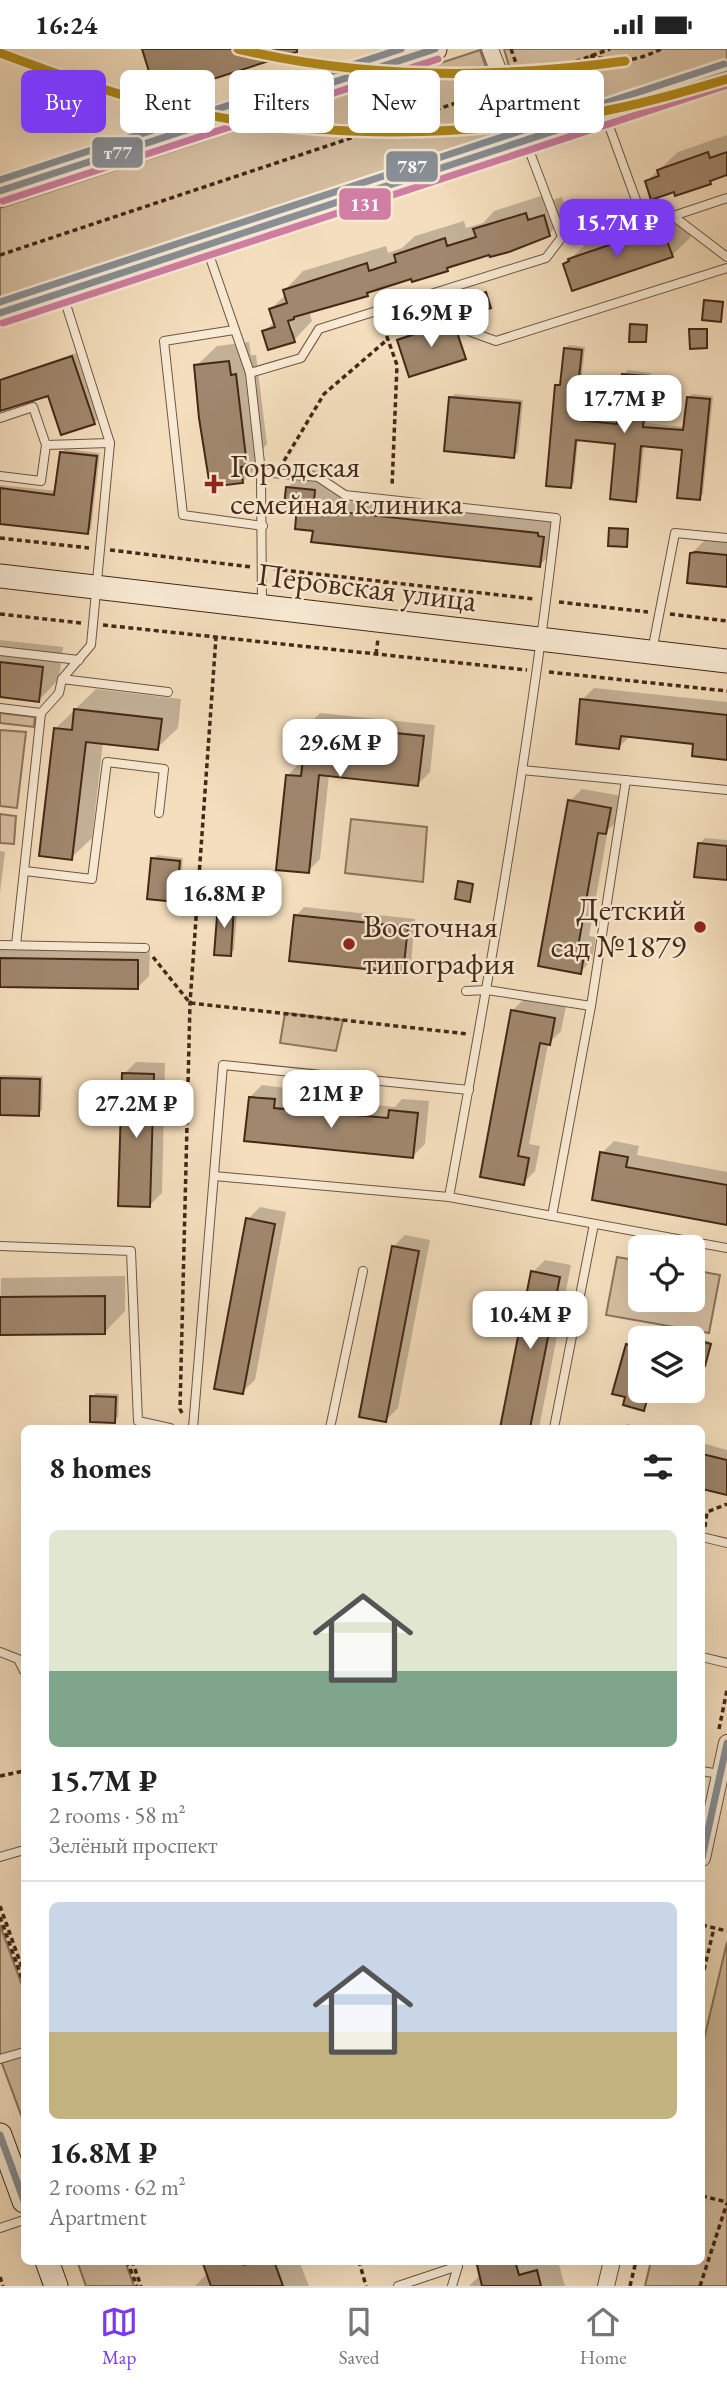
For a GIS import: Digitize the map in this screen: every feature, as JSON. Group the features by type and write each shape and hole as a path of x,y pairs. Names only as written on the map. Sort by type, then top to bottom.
{"main road":[{"path":"0,191 435,49"},
{"path":"0,313 727,74"},
{"name":"Перовская улица","path":"0,576 727,661"},
{"path":"0,2135 21,2193"},
{"path":"48,2265 56,2286"}],"street":[{"path":"490,49 498,70"},
{"path":"523,133 526,140"},
{"path":"705,1843 727,1743"},
{"path":"606,2286 611,2265"}],"lane":[{"path":"605,114 640,211"},
{"path":"526,140 562,237"},
{"path":"250,373 301,358 319,329 546,258 562,237 640,211 673,216 727,198"},
{"path":"673,216 727,257"},
{"path":"206,245 250,373 261,472 262,607"},
{"path":"454,287 471,332 496,341 727,268"},
{"path":"16,945 41,713 59,693 62,680 92,645 110,443 62,292"},
{"path":"234,330 164,341 183,515 263,526"},
{"path":"0,418 33,407 46,445 41,481 0,476"},
{"path":"46,445 110,443"},
{"path":"261,472 318,477 345,495 556,518 538,671 487,990 449,1197"},
{"path":"652,652 676,533 727,538"},
{"path":"0,651 79,660"},
{"path":"62,680 167,692"},
{"path":"0,708 41,713"},
{"path":"25,871 92,879 107,762 164,769 159,813"},
{"path":"522,771 727,790"},
{"path":"552,1216 592,1006 626,780"},
{"path":"0,945 145,948"},
{"path":"466,991 487,990 592,1006"},
{"path":"193,1425 223,1065 469,1090"},
{"path":"214,1176 449,1197 727,1248"},
{"path":"555,1425 594,1224"},
{"path":"0,1246 131,1251 138,1421 156,1425"},
{"path":"331,1425 363,1271"},
{"path":"705,1538 727,1543"},
{"path":"0,1653 18,1660 21,1666"},
{"path":"705,1658 727,1663"},
{"path":"705,1772 719,1774"},
{"path":"0,1857 21,1851"},
{"path":"0,2059 21,2053"},
{"path":"0,2228 21,2221"},
{"path":"398,2286 454,2265"},
{"path":"452,2286 457,2265"}],"path":[{"path":"550,70 610,49"},
{"path":"587,56 617,62 642,59 660,49"},
{"path":"0,255 454,104"},
{"path":"378,311 397,365 391,501"},
{"path":"278,473 324,394 387,339"},
{"path":"0,538 727,621"},
{"path":"0,614 727,691"},
{"path":"185,1418 180,1409 190,1003 216,637"},
{"path":"145,948 190,1003 478,1035"},
{"path":"705,1522 707,1512 727,1504"},
{"path":"0,1776 21,1772"},
{"path":"0,1906 21,1965"},
{"path":"0,1917 21,1976"},
{"path":"705,1926 727,1931"},
{"path":"705,1966 714,1928"},
{"path":"700,2286 727,2203 705,2197"},
{"path":"131,2265 139,2286"},
{"path":"360,2265 366,2286"},
{"path":"630,2286 635,2265"},
{"path":"0,2277 3,2286"}],"shaded area":[{"path":"504,49 727,49 727,62 604,102 604,70 510,70"},
{"path":"480,50 487,70 454,70 454,133 509,134 0,302 0,208 229,133 334,133 334,98 348,93 348,133 440,133 440,70 419,70"},
{"path":"0,713 35,717 34,727 0,723"},
{"path":"0,730 26,732 17,808 0,806"},
{"path":"0,814 16,816 14,844 0,843"},
{"path":"351,819 427,827 423,882 345,873"},
{"path":"285,1013 343,1020 336,1051 280,1043"},
{"path":"617,1257 628,1259 628,1312 705,1312 705,1272 720,1275 709,1333 705,1332 705,1326 669,1326 606,1315"},
{"path":"0,1925 21,1983 21,2115 0,2058"},
{"path":"727,1942 727,2286 645,2286 650,2265 705,2265 705,2035"},
{"path":"78,2265 126,2265 134,2286 86,2286"}],"building":[{"path":"142,49 297,49 297,52 241,70 229,70 229,74 215,78 215,70 149,70"},
{"path":"708,152 710,158 727,152 727,175 710,181 711,184 675,196 674,192 651,200 645,181 659,176 657,170"},
{"path":"526,213 528,220 544,215 550,236 509,252 490,257 489,255 447,268 448,271 412,282 411,279 367,293 368,296 294,317 288,321 295,342 268,350 262,331 275,327 269,309 287,303 283,290 367,263 369,271 396,262 394,255 445,238 447,246 476,237 473,229"},
{"path":"656,229 657,232 663,230 673,257 572,291 563,264 569,261 568,259"},
{"path":"486,292 491,308 476,312 471,297"},
{"path":"704,300 723,302 721,322 702,320"},
{"path":"453,321 466,359 409,377 397,340"},
{"path":"630,324 647,325 646,342 629,342"},
{"path":"689,329 707,329 707,348 690,349"},
{"path":"564,348 582,350 577,420 617,424 622,374 648,376 643,427 683,430 687,397 710,399 700,500 677,498 682,450 641,446 636,502 610,499 615,444 576,440 571,488 546,486 555,385 560,385"},
{"path":"72,356 95,424 61,435 48,396 0,411 0,380"},
{"path":"229,361 231,375 236,374 247,466 241,467 243,483 210,487 194,365"},
{"path":"449,397 520,403 514,458 444,451"},
{"path":"60,452 97,456 88,534 0,524 0,488 54,495"},
{"path":"286,487 315,490 313,512 341,515 341,512 538,533 538,536 544,537 540,567 311,542 313,531 295,529 297,507 284,506"},
{"path":"609,528 628,529 627,547 608,546"},
{"path":"690,553 727,555 727,587 687,583"},
{"path":"0,662 43,667 39,702 0,697"},
{"path":"580,699 727,715 727,760 692,756 693,744 621,736 619,749 576,744"},
{"path":"74,709 162,719 158,750 86,742 72,860 39,856 54,728 72,730"},
{"path":"307,724 424,736 418,786 319,775 309,873 276,870 286,775 301,776"},
{"path":"568,800 611,808 606,834 598,833 578,947 585,949 581,974 538,966"},
{"path":"698,843 727,846 727,880 694,877"},
{"path":"151,858 180,861 176,902 147,899"},
{"path":"458,881 473,884 470,902 455,899"},
{"path":"218,904 234,906 231,956 214,955"},
{"name":"Восточная типография","path":"294,915 408,927 403,973 289,961"},
{"path":"0,958 138,960 138,989 0,987"},
{"path":"511,1010 555,1018 550,1045 540,1043 518,1156 529,1158 524,1185 480,1177"},
{"path":"122,1073 154,1074 150,1207 118,1206"},
{"path":"0,1078 40,1079 39,1116 0,1115"},
{"path":"249,1097 275,1099 274,1108 388,1118 389,1110 418,1113 413,1158 244,1141"},
{"path":"600,1152 628,1157 626,1167 727,1185 727,1225 592,1200"},
{"path":"246,1218 275,1224 243,1394 214,1389"},
{"path":"392,1246 419,1251 386,1422 359,1417"},
{"path":"531,1271 560,1277 531,1425 501,1425"},
{"path":"105,1296 105,1334 0,1335 0,1297"},
{"path":"705,1342 711,1344 705,1366"},
{"path":"628,1345 628,1403 646,1403 644,1411 623,1405 625,1397 612,1394"},
{"path":"90,1396 116,1397 115,1423 90,1422"},
{"path":"705,1455 727,1460 727,1495 705,1490"},
{"path":"203,2265 275,2265 283,2286 211,2286"},
{"path":"477,2265 516,2265 519,2275 537,2270 541,2286 482,2286"}],"metro line":[{"name":"8","path":"238,49 334,66 431,73 528,71 625,61"},
{"name":"8","path":"0,53 116,93 209,116 264,124 374,132 485,128 539,122 627,106 727,79"}],"transit line":[{"name":"787","path":"0,180 401,49"},
{"name":"т77","path":"0,191 435,49"},
{"name":"131","path":"3,201 438,59"},
{"name":"787","path":"0,302 724,64"},
{"name":"т77","path":"0,313 727,74"},
{"name":"131","path":"3,323 727,85"},
{"path":"705,1844 727,1743"},
{"name":"т77","path":"0,2135 21,2193"}],"place":[{"name":"Городская семейная клиника","path":"214,484"},
{"name":"Детский сад №1879","path":"700,927"},
{"name":"Восточная типография","path":"349,944"}]}
